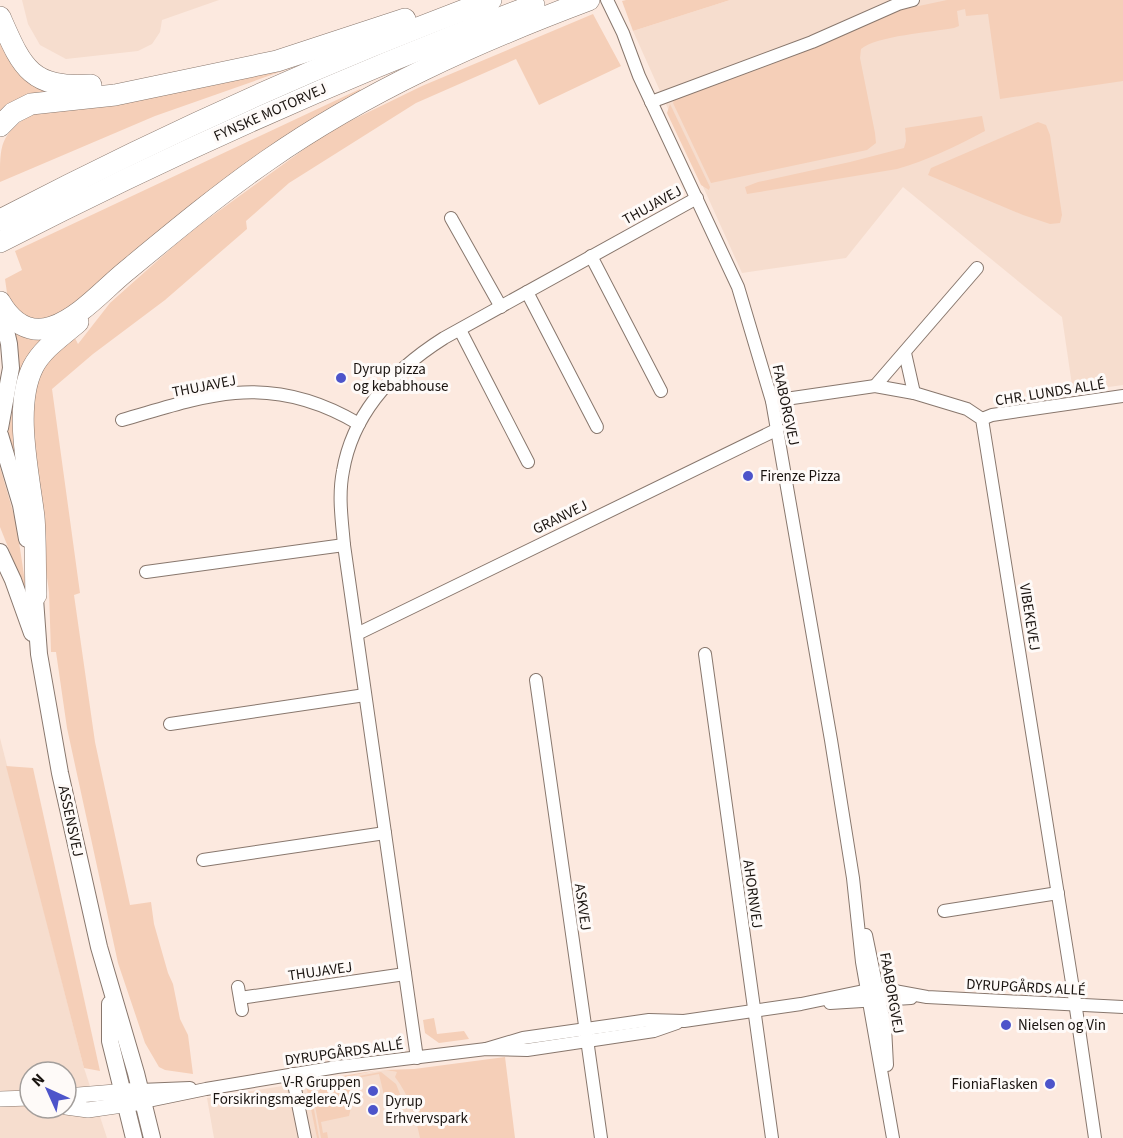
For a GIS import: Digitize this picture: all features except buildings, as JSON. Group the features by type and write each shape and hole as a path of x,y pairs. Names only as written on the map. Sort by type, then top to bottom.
{"highway":[{"path":"0,126 13,113 31,104 115,96 278,61 459,0"},
{"name":"FYNSKE MOTORVEJ","path":"0,220 159,141 264,93 363,50 491,0"},
{"name":"FYNSKE MOTORVEJ","path":"0,242 170,157 271,110 370,68 547,0"},
{"path":"0,302 11,317 27,328 44,329 60,323 84,308 125,272 268,160 317,128 424,68 513,29 589,0"},
{"path":"0,16 14,49 25,66 48,82 70,86 193,78"},
{"path":"36,594 34,518 26,466 24,425 31,370 48,348 218,198"}],"main road":[{"path":"0,302 9,344 11,368 0,428"},
{"name":"ASSENSVEJ","path":"0,435 21,505 36,594 39,654 83,878 110,987 152,1138"},
{"name":"ASSENSVEJ","path":"0,552 17,589 39,654"},
{"name":"ASSENSVEJ","path":"110,987 110,1041 134,1138"}],"street":[{"name":"FAABORGVEJ","path":"607,0 623,33 639,76 738,287 772,401 874,995 893,1138"},
{"path":"651,102 812,42 898,4 913,0"},
{"name":"THUJAVEJ","path":"417,1058 344,545 341,496 343,470 359,424 375,398 416,356 697,198"},
{"path":"451,218 501,307"},
{"path":"591,256 661,391"},
{"path":"875,386 977,268"},
{"path":"527,292 597,427"},
{"path":"459,330 528,462"},
{"path":"905,352 914,393"},
{"path":"772,401 875,386 914,393 967,409 982,419"},
{"name":"THUJAVEJ","path":"122,420 210,397 235,393 259,393 304,399 359,424"},
{"name":"CHR. LUNDS ALLÉ","path":"982,419 992,415 1123,396"},
{"name":"VIBEKEVEJ","path":"982,419 1095,1138"},
{"name":"GRANVEJ","path":"357,634 778,429"},
{"path":"146,572 344,545"},
{"name":"AHORNVEJ","path":"705,654 772,1138"},
{"name":"ASKVEJ","path":"536,680 601,1138"},
{"path":"170,724 366,695"},
{"path":"203,860 385,833"},
{"path":"944,911 1058,893"},
{"name":"THUJAVEJ","path":"240,998 405,974"},
{"name":"DYRUPGÅRDS ALLÉ","path":"141,1096 206,1089 292,1074 486,1049 527,1050 649,1020 684,1021 874,995 1123,1007"},
{"path":"292,1074 304,1138"},
{"path":"78,1096 124,1098 141,1096"},
{"path":"78,1109 88,1110 124,1098"}],"shaded area":[{"path":"22,0 219,0 162,20 160,32 152,44 138,51 66,59 40,45 28,24"},
{"path":"730,0 1123,0 1123,385 1073,392 1062,317 903,187 846,258 742,273 633,31"},
{"path":"730,0 633,31 622,1"},
{"path":"947,0 1123,0 1123,81 1000,99 988,14 966,16 965,9 957,11 959,26 954,28 891,38 861,49 860,58 876,143 867,150 711,183 673,103 674,100 791,57 900,10"},
{"path":"593,14 621,66 539,105 516,59 416,103 289,183 246,221 247,229 165,300 93,354 52,389 80,593 74,595 95,742 130,905 151,902 154,924 173,984 180,1019 188,1035 193,1074 165,1070 159,1067 145,1043 118,963 67,728 56,652 51,652 49,592 32,465 33,377 72,332 78,344 110,303 175,245 314,142 344,124 422,86"},
{"path":"0,36 53,91 0,112"},
{"path":"311,61 155,116 0,182 0,158 7,135 30,114"},
{"path":"360,89 362,94 75,307 44,320 31,320 21,315 8,300 5,279 22,270 15,251"},
{"path":"670,104 710,187 709,190 701,185 667,113"},
{"path":"982,116 985,131 942,152 897,169 747,194 745,187 758,182 904,148 905,128"},
{"path":"1038,122 1046,125 1050,135 1062,215 1060,223 1050,224 1023,215 928,175 931,168"},
{"path":"13,326 45,333 36,352 23,481 8,432 19,368 17,341"},
{"path":"0,467 16,522 27,595 0,527"},
{"path":"0,738 84,1068 107,1138 0,1138"},
{"path":"6,766 33,768 100,1071 84,1068"},
{"path":"434,1018 437,1034 464,1031 469,1039 439,1043 425,1033 423,1020"},
{"path":"505,1057 515,1138 420,1138 411,1106 395,1077 397,1072 385,1070 414,1069"},
{"path":"379,1070 321,1082 312,1098 319,1138 317,1138 306,1085 310,1081"},
{"path":"385,1070 397,1072 426,1138 214,1138 207,1098"},
{"path":"381,1072 396,1084 402,1099 386,1104 379,1074 352,1079 357,1104 351,1107 349,1116 321,1122 323,1133 327,1132 328,1138 321,1138 314,1100 322,1085"}],"place":[{"name":"Dyrup pizza og kebabhouse","path":"341,378"},
{"name":"Firenze Pizza","path":"748,476"},
{"name":"Nielsen og Vin","path":"1006,1025"},
{"name":"FioniaFlasken","path":"1050,1084"},
{"name":"V-R Gruppen Forsikringsmæglere A/S","path":"373,1091"},
{"name":"Dyrup Erhvervspark","path":"373,1110"}]}
